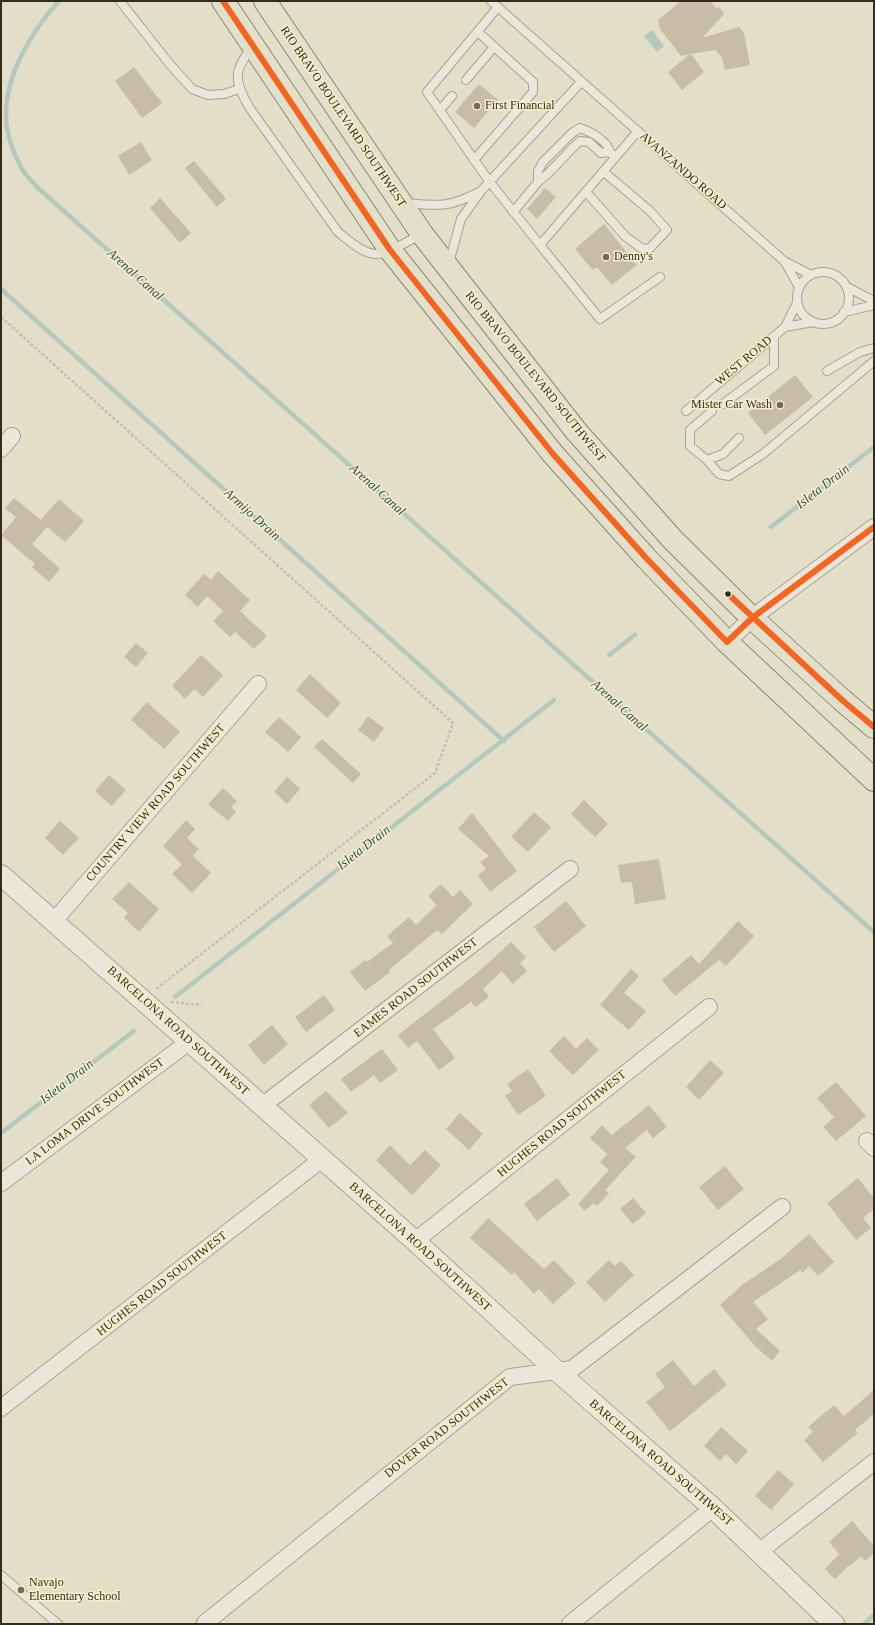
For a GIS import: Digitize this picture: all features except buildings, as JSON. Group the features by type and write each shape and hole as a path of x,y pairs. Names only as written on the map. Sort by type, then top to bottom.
{"main road":[{"path":"223,1 390,250 553,454 647,559 727,642 874,780"},
{"name":"RIO BRAVO BOULEVARD SOUTHWEST","path":"265,1 422,234 576,431 673,540 752,618 874,727"}],"street":[{"path":"1,449 12,436"},
{"path":"727,642 752,618 874,526"},
{"name":"COUNTRY VIEW ROAD SOUTHWEST","path":"54,921 258,684"},
{"name":"EAMES ROAD SOUTHWEST","path":"262,1106 570,869"},
{"name":"BARCELONA ROAD SOUTHWEST","path":"1,874 415,1241 557,1371 713,1508 760,1551 834,1624"},
{"name":"HUGHES ROAD SOUTHWEST","path":"415,1241 709,1007"},
{"name":"LA LOMA DRIVE SOUTHWEST","path":"1,1183 190,1041"},
{"name":"HUGHES ROAD SOUTHWEST","path":"1,1408 322,1159"},
{"name":"DOVER ROAD SOUTHWEST","path":"204,1623 510,1377 572,1369 782,1207"},
{"path":"760,1551 874,1462"},
{"path":"570,1624 713,1508"}],"lane":[{"path":"120,1 168,62 192,89 208,95 224,94 239,89"},
{"name":"AVANZANDO ROAD","path":"491,1 784,261 811,274"},
{"path":"498,7 427,92 489,181 600,319 660,277"},
{"path":"474,160 533,92 533,82 478,32"},
{"path":"253,46 240,63 238,74 239,89 249,107 338,232 357,247 376,254 390,250 422,234"},
{"path":"466,80 494,47"},
{"path":"448,268 461,219 480,191 581,82"},
{"path":"440,110 452,96"},
{"path":"538,182 538,171 543,162 572,133 580,128 591,132 606,144 612,155"},
{"path":"540,245 604,172 612,155 638,131"},
{"path":"513,212 538,182 550,173 565,154 580,141 589,142 601,153 612,155"},
{"path":"586,193 625,236 641,248 649,249 667,230 650,211 604,172"},
{"path":"401,203 442,206 464,200 480,191"},
{"name":"AVANZANDO ROAD","path":"784,261 799,286"},
{"path":"819,272 835,275 842,280 846,287 849,296 848,304 838,319 830,323 822,324 813,322 806,317 797,303 799,286 811,274 819,272"},
{"path":"846,287 874,301"},
{"name":"WEST ROAD","path":"686,411 785,327 797,303"},
{"path":"844,312 874,306"},
{"name":"WEST ROAD","path":"785,327 813,322"},
{"path":"723,404 774,366 774,336"},
{"path":"827,371 860,352 874,348"},
{"path":"712,411 690,430 690,446 707,460 719,474 729,476 764,454 874,361"},
{"path":"707,460 723,454 739,438"},
{"path":"1,1575 58,1624"}],"shaded area":[{"path":"652,30 664,46 657,52 644,36"}],"waterway":[{"name":"Arenal Canal","path":"59,1 39,26 22,55 15,70 7,101 6,124 9,137 16,157 28,177 38,188 874,932"},
{"name":"Armijo Drain","path":"1,289 504,741"},
{"name":"Isleta Drain","path":"771,527 874,447"},
{"name":"Isleta Drain","path":"609,655 635,635"},
{"name":"Isleta Drain","path":"175,997 554,700"},
{"name":"Isleta Drain","path":"1,1133 134,1031"},
{"name":"Arenal Canal","path":"864,1624 874,1615"}],"transit line":[{"path":"223,1 390,250 553,454 647,559 727,642 752,618 874,527"},
{"path":"728,594 842,700 874,727"}],"place":[{"name":"First Financial","path":"477,106"},
{"name":"Denny's","path":"606,257"},
{"name":"Mister Car Wash","path":"780,405"},
{"name":"Navajo Elementary School","path":"21,1590"}]}
